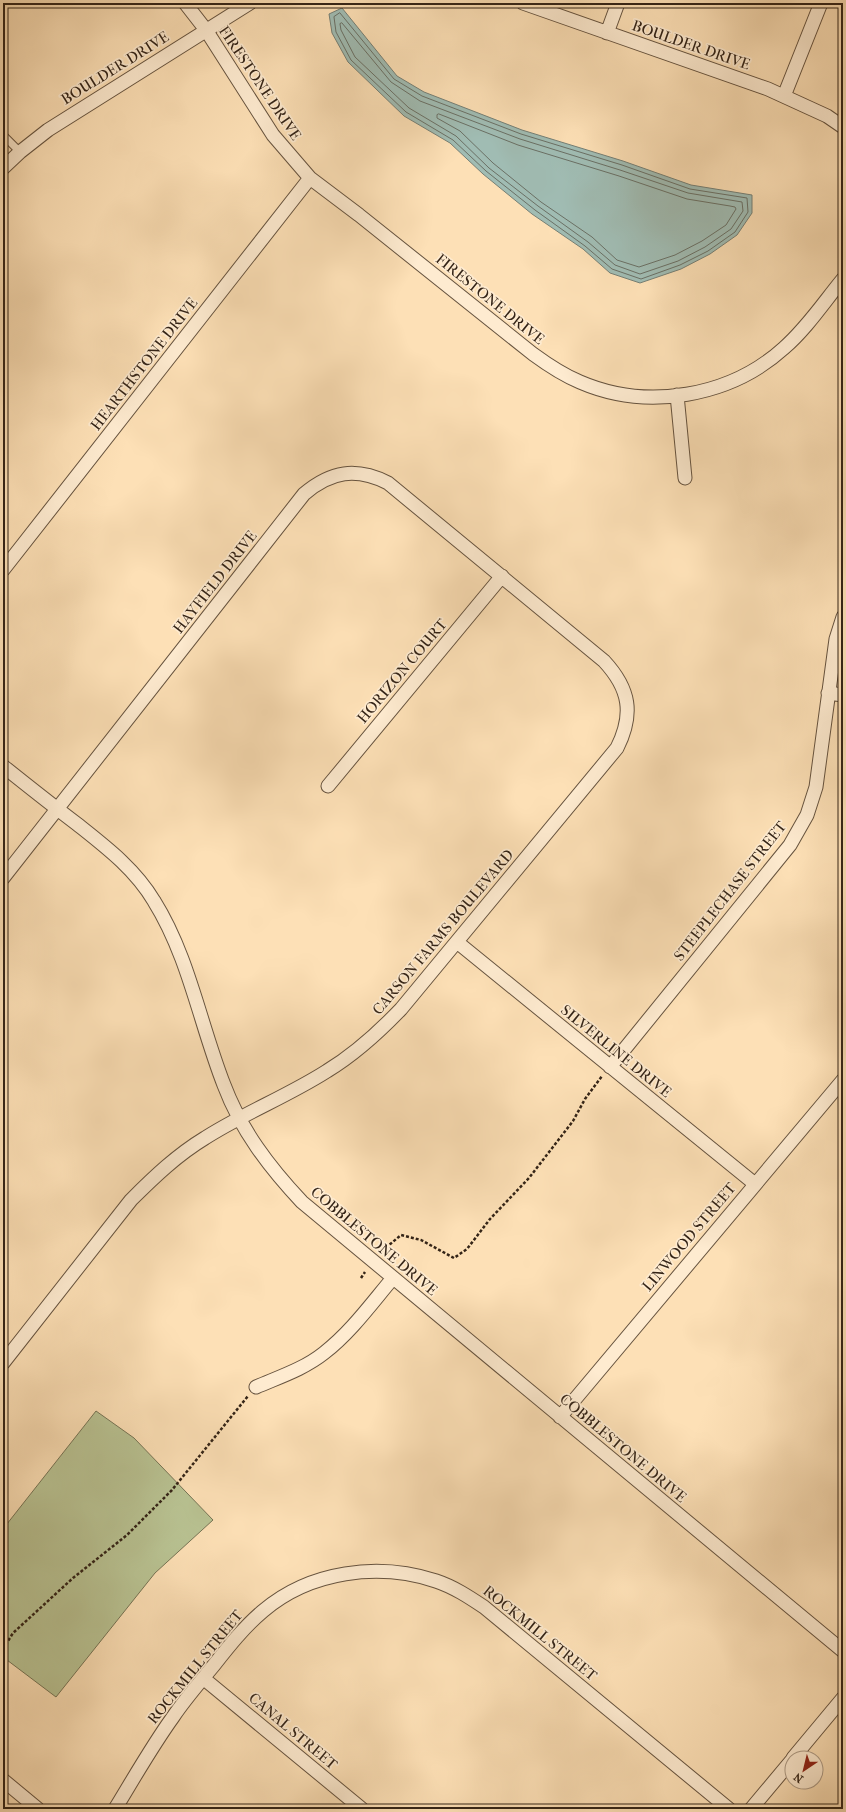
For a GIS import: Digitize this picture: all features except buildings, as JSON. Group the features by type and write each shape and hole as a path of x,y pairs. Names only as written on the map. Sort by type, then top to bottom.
{"street":[{"name":"FIRESTONE DRIVE","path":"186,3 206,30 273,135 310,178 359,215 533,354 560,373 580,383 603,390 659,398 705,391 723,385 740,378 763,364 783,349 800,332 843,279"},
{"name":"BOULDER DRIVE","path":"3,168 20,152 48,130 250,3"},
{"name":"BOULDER DRIVE","path":"523,3 768,89 827,116 843,127"},
{"path":"607,33 618,3"},
{"path":"784,96 822,3"},
{"name":"HEARTHSTONE DRIVE","path":"3,570 310,178"},
{"path":"677,395 685,478"},
{"name":"HAYFIELD DRIVE","path":"3,878 304,494 315,484 330,477 345,473 360,473 375,476 388,483 502,576"},
{"name":"HORIZON COURT","path":"328,786 502,576"},
{"name":"CARSON FARMS BOULEVARD","path":"3,1363 126,1207 151,1180 177,1157 199,1142 239,1119 327,1072 355,1052 381,1030 401,1009 617,748 624,734 628,718 627,702 623,688 616,674 604,661 502,576"},
{"name":"STEEPLECHASE STREET","path":"610,1067 790,845 807,815 816,787 836,639 843,617"},
{"path":"828,693 843,695"},
{"name":"COBBLESTONE DRIVE","path":"3,766 114,854 137,877 154,900 167,924 178,950 224,1085 239,1119 261,1154 278,1176 302,1202 843,1651"},
{"name":"SILVERLINE DRIVE","path":"457,942 755,1184"},
{"name":"LINWOOD STREET","path":"560,1416 843,1080"},
{"path":"256,1387 302,1368 324,1354 343,1337 393,1278"},
{"name":"ROCKMILL STREET","path":"115,1809 173,1716 243,1629 264,1610 292,1592 309,1584 336,1575 389,1571 414,1575 438,1582 461,1592 484,1607 729,1809"},
{"name":"CANAL STREET","path":"203,1678 362,1809"},
{"path":"800,1750 843,1698"},
{"path":"751,1809 784,1770"},
{"path":"3,1780 38,1809"}],"lane":[{"path":"3,135 20,152"}],"path":[{"path":"361,1278 384,1248 401,1235 421,1240 454,1258 467,1249 490,1219 533,1173 573,1121 594,1086 610,1067"},
{"path":"3,1648 12,1634 73,1578 127,1535 172,1490 256,1387"}],"green space":[{"path":"96,1411 134,1438 213,1520 155,1573 56,1697 3,1657 3,1529"}],"water":[{"path":"342,8 397,76 424,92 522,130 623,161 691,185 752,195 752,213 737,235 710,254 681,269 640,283 610,273 583,249 532,214 483,174 450,143 404,116 348,62 332,33 329,14"}]}
